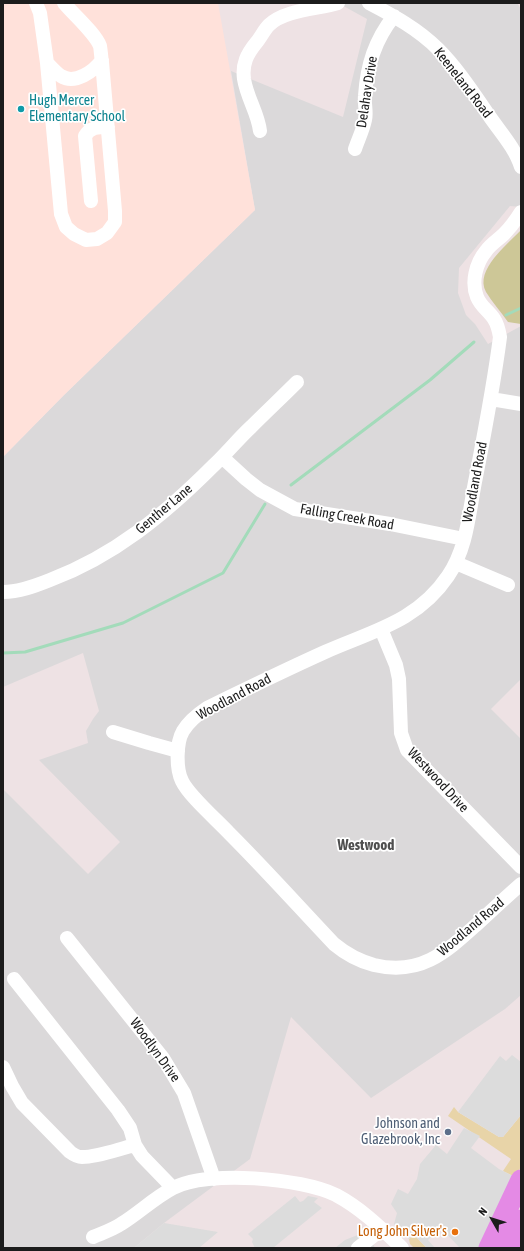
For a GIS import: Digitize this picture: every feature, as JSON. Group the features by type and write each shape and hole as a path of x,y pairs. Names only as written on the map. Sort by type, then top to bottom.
{"highway":[{"path":"489,1248 521,1180"},
{"path":"508,1248 521,1220"}],"street":[{"path":"36,3 40,13 47,63 61,214 66,227 74,234 86,240 97,239 107,233 115,222 102,60 99,46 93,34 78,20 64,3"},
{"path":"260,132 259,121 251,104 244,78 243,68 250,51 268,26 276,20 291,14 338,3"},
{"name":"Keeneland Road","path":"369,3 394,16 421,34 438,49 460,75 513,149 521,167"},
{"name":"Delahay Drive","path":"355,149 366,119 364,100 370,59 377,41 385,27 394,16"},
{"path":"47,63 61,76 79,78 97,67 102,60"},
{"path":"91,200 85,136 88,131 94,128 108,127"},
{"name":"Woodland Road","path":"521,212 515,222 486,251 480,260 474,282 478,300 494,319 500,337 491,398 464,539 456,563 448,576 421,606 395,623 326,652 207,708 197,715 183,731 178,751 179,772 187,790 334,944 366,963 396,968 421,964 435,958 452,947 521,884"},
{"name":"Genther Lane","path":"3,592 12,592 62,576 107,554 168,508 222,457 297,382"},
{"path":"491,398 521,404"},
{"name":"Falling Creek Road","path":"222,457 260,490 295,509 390,524 464,539"},
{"path":"456,563 508,585"},
{"name":"Westwood Drive","path":"381,629 396,665 399,678 401,733 407,750 521,867"},
{"path":"113,732 178,751"},
{"name":"Woodlyn Drive","path":"67,938 164,1058 184,1092 214,1179"},
{"path":"14,979 118,1110 130,1128 135,1145 142,1156 173,1188"},
{"path":"3,1067 22,1103 65,1148 75,1156 81,1157 99,1154 135,1145"},
{"path":"93,1237 120,1225 173,1188 190,1182 240,1178 270,1180 324,1190 352,1204 368,1216 400,1247"},
{"path":"358,1248 382,1229"}],"shaded area":[{"path":"3,3 218,3 255,210 64,395 3,457"},
{"path":"338,3 517,3 521,9 521,207 510,206 459,268 458,293 466,315 475,324 488,344 521,326 521,679 491,709 521,739 521,995 505,1009 371,1098 291,1017 250,1159 164,1223 134,1248 3,1248 3,789 88,874 120,842 39,760 88,743 86,731 99,711 83,653 3,687 3,457 64,395 255,210 231,71 343,117 367,19"},
{"path":"521,230 521,324 508,322 488,296 484,284 488,266 501,250"},
{"path":"512,1055 521,1062 521,1115 503,1137 499,1137 458,1112 500,1056 506,1061"},
{"path":"454,1107 458,1112 499,1137 503,1137 521,1115 521,1167 515,1177 503,1171 511,1159 448,1116"},
{"path":"464,1128 480,1136 471,1148 499,1169 515,1177 481,1248 458,1248 459,1247 441,1228 428,1240 435,1248 427,1248 414,1235 409,1239 394,1224 397,1213 391,1204 398,1189 408,1194 417,1179 420,1164 436,1145 447,1154"},
{"path":"295,1196 300,1202 308,1196 318,1198 314,1202 322,1208 273,1248 255,1248 252,1242 253,1239 248,1234"},
{"path":"164,1223 218,1232 199,1248 134,1248"},
{"path":"370,1230 375,1248 335,1248 345,1240"},
{"path":"414,1235 427,1248 414,1248 410,1244 409,1239"}],"waterway":[{"path":"506,315 521,308"},
{"path":"291,485 430,380 474,342"},
{"path":"3,653 25,652 123,623 223,573 265,504"}],"place":[{"name":"Hugh Mercer Elementary School","path":"21,109"},
{"name":"Johnson and Glazebrook, Inc","path":"448,1132"},
{"name":"Long John Silver's","path":"455,1232"}],"district":[{"name":"Westwood","path":"366,845"}]}
